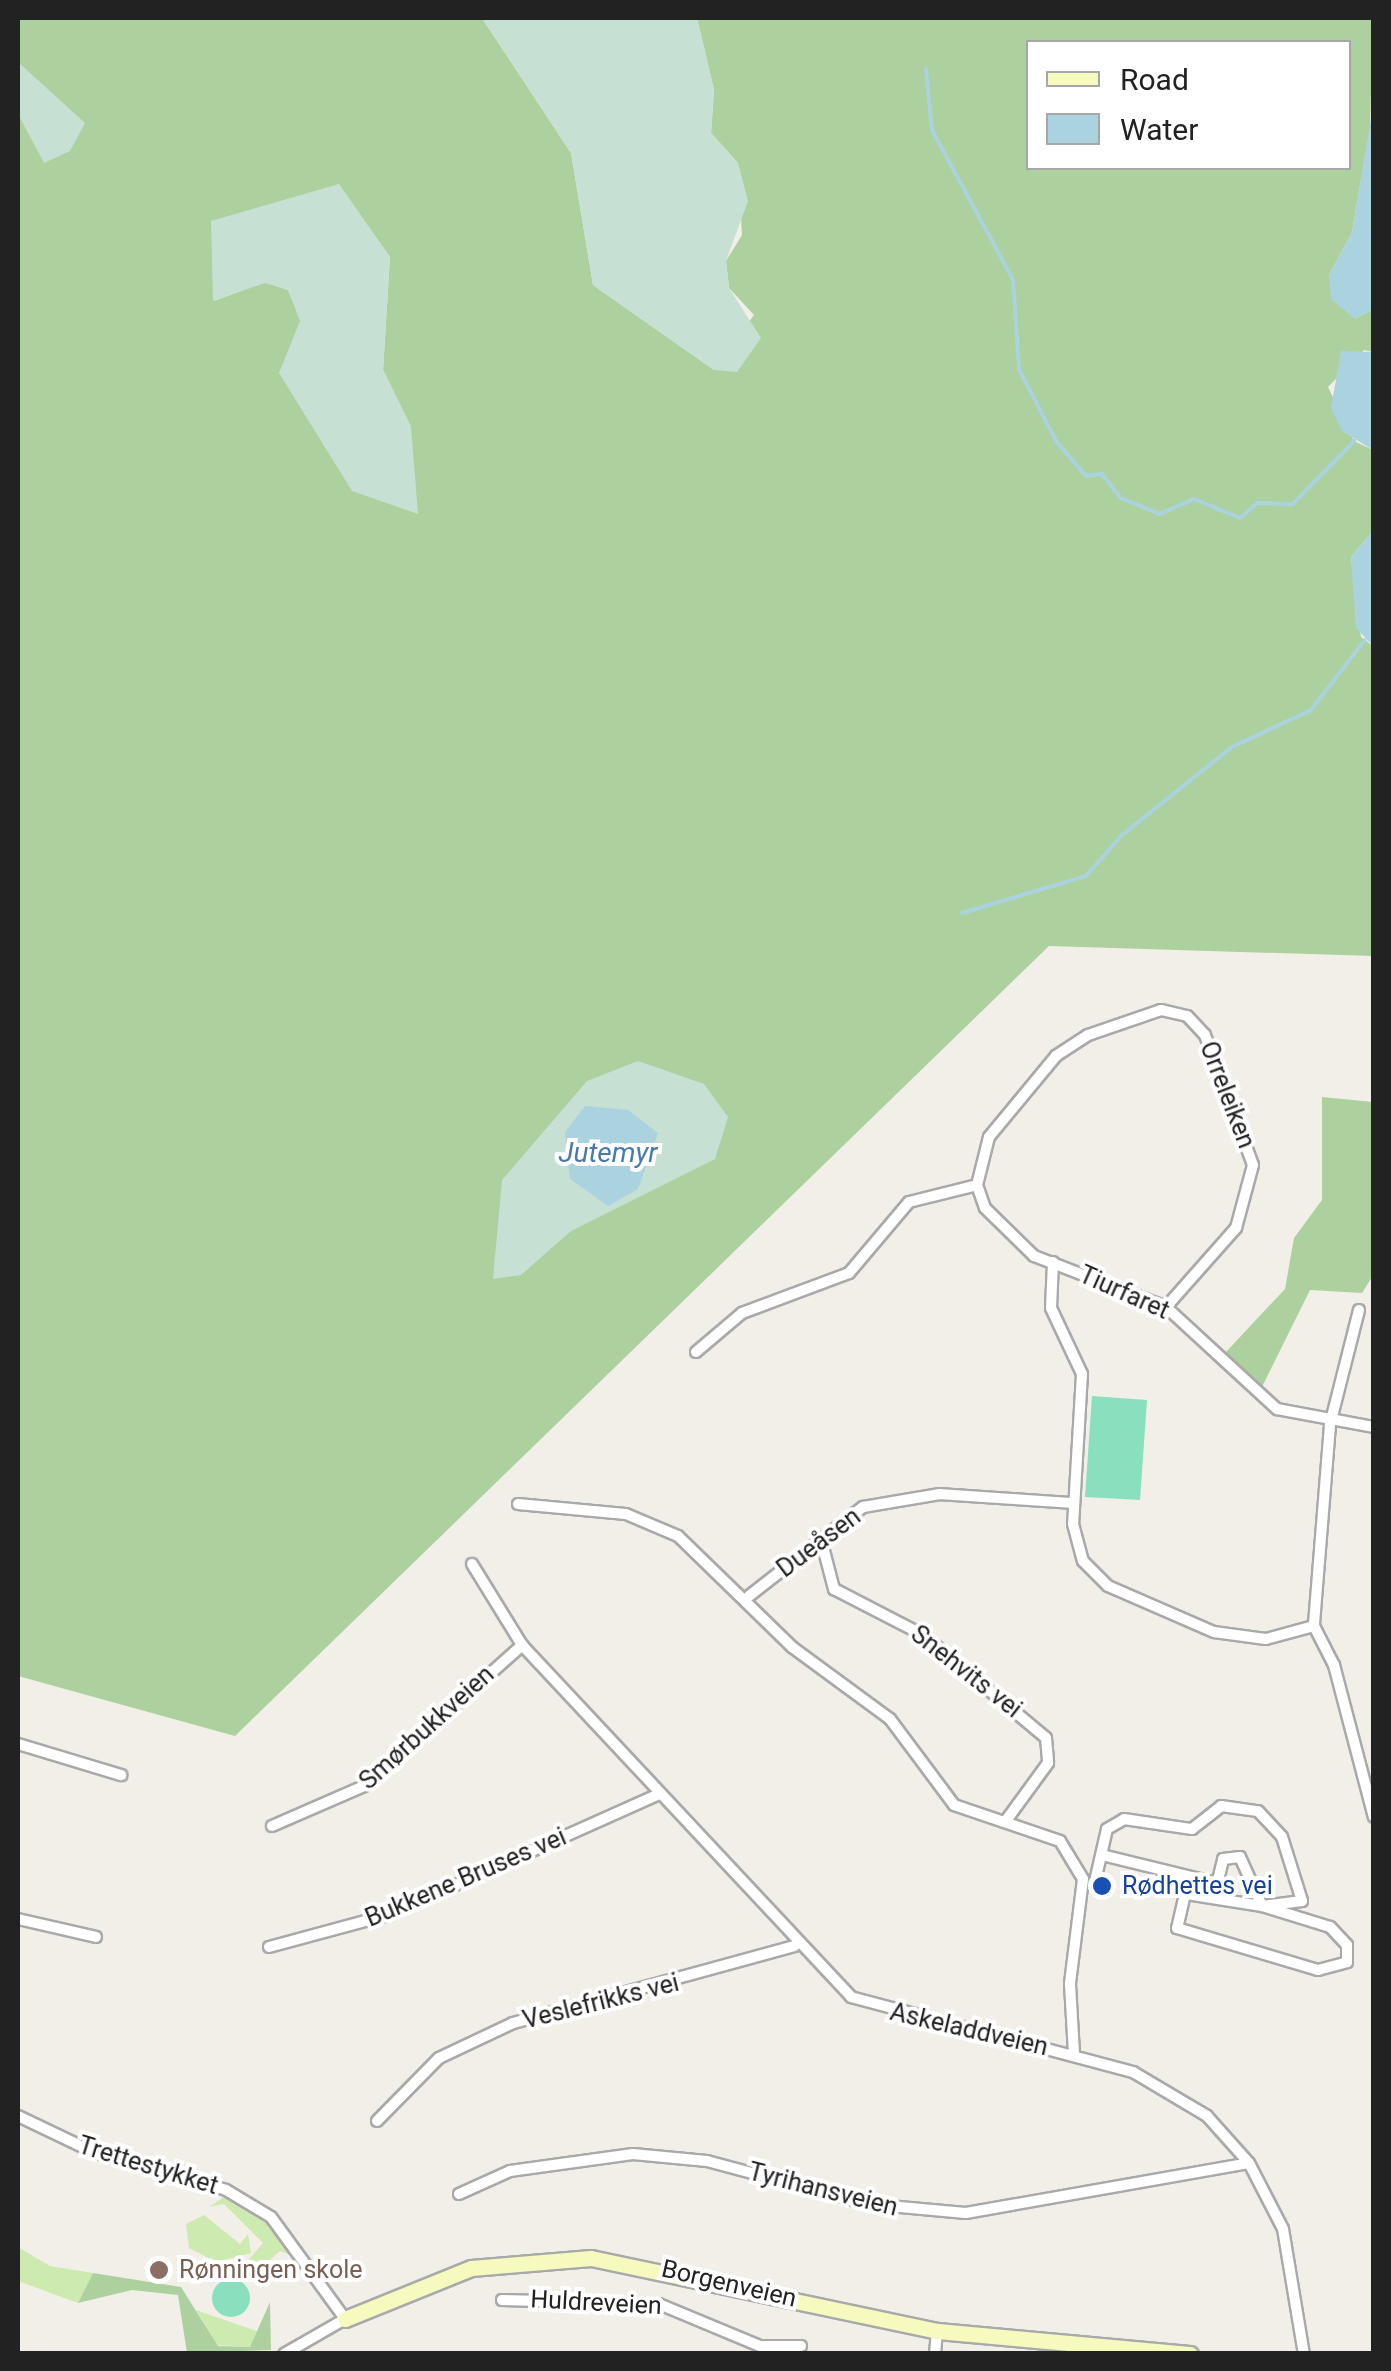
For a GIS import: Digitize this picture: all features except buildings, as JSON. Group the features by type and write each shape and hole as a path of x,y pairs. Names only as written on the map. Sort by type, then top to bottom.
{"street":[{"name":"Orreleiken","path":"976,1185 989,1137 1056,1056 1120,1021 1162,1010 1187,1016 1204,1035 1250,1145 1252,1183 1236,1228 1166,1307"},
{"name":"Tiurfaret","path":"976,1185 1012,1242 1166,1307 1260,1398 1330,1425 1374,1427"},
{"path":"696,1352 742,1313 849,1273 909,1202 976,1185"},
{"path":"1053,1262 1052,1308 1084,1394 1073,1503 1076,1547 1108,1586 1248,1638 1314,1626"},
{"path":"1359,1310 1330,1425 1314,1626 1374,1816"},
{"name":"Dueåsen","path":"749,1596 822,1543 842,1519 882,1502 956,1494 1073,1503"},
{"path":"518,1504 652,1520 749,1596 792,1646 890,1720 954,1804 1060,1841 1083,1879 1070,1984 1074,2054"},
{"name":"Snehvits vei","path":"822,1543 834,1589 924,1635 1046,1738 1048,1763 1004,1822"},
{"name":"Askeladdveien","path":"472,1564 522,1644 795,1946 871,2008 1074,2054 1159,2083 1250,2162 1283,2230 1304,2354"},
{"name":"Smørbukkveien","path":"272,1826 364,1786 522,1644"},
{"path":"18,1744 121,1776"},
{"name":"Bukkene Bruses vei","path":"269,1947 391,1914 658,1794"},
{"path":"1096,1877 1107,1829 1124,1819 1192,1829 1220,1806 1258,1811 1276,1825 1304,1894 1296,1904 1262,1906"},
{"path":"1102,1855 1216,1889 1330,1928 1348,1945 1347,1962 1318,1970 1177,1928 1185,1894 1216,1889"},
{"path":"1216,1889 1223,1859 1240,1857 1262,1906"},
{"path":"18,1920 96,1937"},
{"name":"Veslefrikks vei","path":"377,2122 439,2058 513,2023 795,1946"},
{"name":"Trettestykket","path":"18,2116 93,2152 248,2201 296,2245 345,2319"},
{"name":"Tyrihansveien","path":"459,2194 510,2171 634,2154 707,2162 867,2204 966,2213 1250,2162"},
{"name":"Borgenveien","path":"284,2354 345,2319 471,2268 559,2256 623,2261 937,2331 1190,2354"},
{"name":"Huldreveien","path":"502,2300 659,2304 760,2346 801,2346"},
{"path":"935,2354 937,2331"}],"green space":[{"path":"18,18 482,18 571,153 593,285 714,370 754,315 729,288 726,261 742,235 738,163 711,133 714,90 697,18 1373,18 1370,128 1352,232 1329,276 1355,319 1373,309 1373,352 1364,350 1328,387 1354,441 1373,450 1373,531 1351,557 1361,637 1373,646 1373,956 1049,946 235,1736 18,1676","holes":["338,184 390,257 383,370 411,427 301,321 288,290 265,282 214,301"]},
{"path":"482,18 697,18 714,90 711,133 738,163 748,201 726,261 729,288 761,338 737,372 714,370 593,285 571,153"},
{"path":"18,62 85,123 70,151 44,163 18,114"},
{"path":"339,184 390,257 383,370 411,427 418,514 352,491 279,373 300,321 288,290 265,283 213,301 211,221"},
{"name":"Jutemyr","path":"638,1061 704,1084 728,1117 715,1159 571,1231 521,1275 493,1279 502,1180 587,1081"},
{"path":"1322,1097 1373,1102 1374,1274 1362,1293 1310,1290 1260,1391 1225,1353 1285,1289 1294,1238 1322,1200"},
{"path":"1092,1396 1147,1400 1140,1500 1085,1497"},
{"path":"224,2197 272,2227 291,2255 280,2251 259,2269 262,2280 237,2273 263,2243 224,2204 209,2207"},
{"path":"204,2215 240,2244 248,2234 251,2253 216,2262 189,2248 186,2224"},
{"path":"18,2247 50,2266 93,2273 78,2303 18,2281"},
{"path":"93,2273 181,2287 218,2346 250,2347 270,2302 271,2350 187,2353 178,2295 132,2290 78,2303"},
{"path":"231,2279 244,2285 250,2298 244,2311 231,2317 218,2311 212,2298 218,2285"},
{"path":"196,2310 257,2331 256,2337 250,2347 217,2345"}],"water":[{"path":"1373,107 1373,309 1355,319 1331,299 1329,276 1352,232"},
{"path":"1341,351 1373,352 1373,450 1342,431 1331,408"},
{"path":"1373,531 1373,646 1356,628 1351,557"},
{"name":"Jutemyr","path":"585,1106 628,1110 658,1133 638,1189 608,1206 570,1179 565,1132"}],"waterway":[{"path":"926,69 932,130 1013,280 1019,369 1056,441 1086,476 1102,474 1121,498 1160,514 1194,499 1240,518 1257,503 1293,504 1354,441"},
{"path":"962,913 1086,876 1122,835 1232,747 1311,710 1365,640"}],"place":[{"name":"Rødhettes vei","path":"1102,1886"},
{"name":"Rønningen skole","path":"159,2270"}]}
